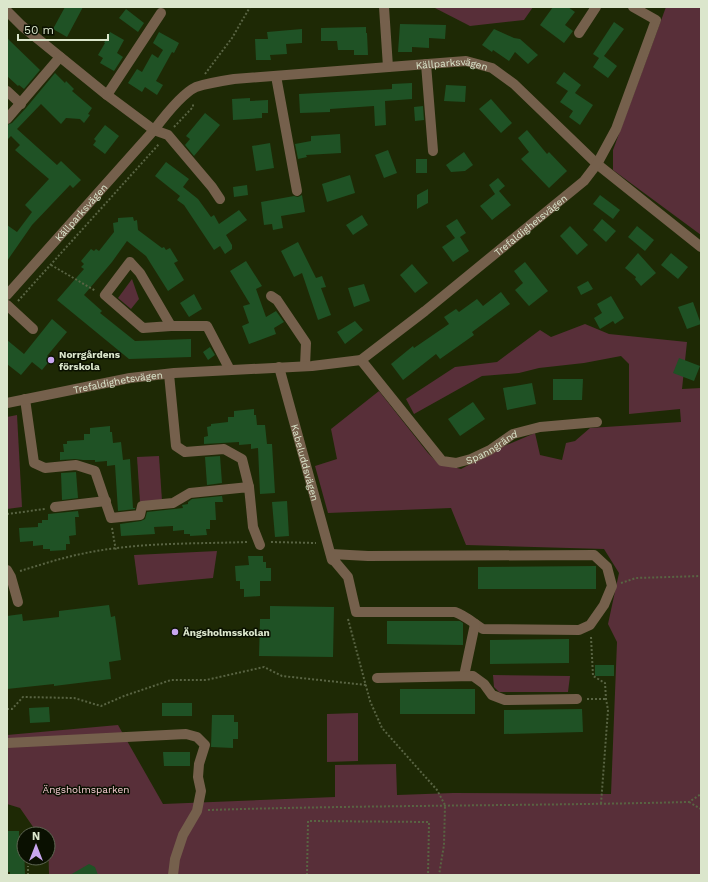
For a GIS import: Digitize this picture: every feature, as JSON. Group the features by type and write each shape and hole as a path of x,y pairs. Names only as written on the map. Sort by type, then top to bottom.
{"street":[{"path":"384,7 388,67"},
{"path":"579,33 596,7"},
{"name":"Trefaldighetsvägen","path":"7,403 130,378 169,374 305,366 361,360 425,311 584,181 597,164 616,129 656,20 633,7"},
{"path":"7,11 22,26 108,95 154,130 168,135 212,187 220,199"},
{"path":"108,95 160,12"},
{"path":"7,119 60,57"},
{"name":"Källparksvägen","path":"7,294 154,130 173,106 195,88 220,81 466,61 492,68 514,84 597,164 701,247"},
{"path":"426,64 433,151"},
{"path":"276,76 296,190"},
{"path":"7,91 21,104"},
{"path":"171,326 140,273 130,262 105,295 106,297 143,328 207,326 230,370"},
{"path":"277,297 306,344 305,366"},
{"path":"9,307 33,329"},
{"name":"Spanngränd","path":"361,360 442,461 456,463 471,459 490,450 513,434 540,427 597,422"},
{"name":"Kabeluddsvägen","path":"279,367 334,568"},
{"path":"169,374 176,446 185,452 224,449 242,459 249,487 253,526 259,544"},
{"path":"25,399 34,463 44,468 76,465 95,471 111,518 140,515 142,506 173,504 190,493 249,487"},
{"path":"55,507 106,501"},
{"path":"331,556 594,555 607,567 612,586 604,605 590,625 579,630 479,626 464,676"},
{"name":"Kabeluddsvägen","path":"331,556 348,577 356,612 455,612 466,616 479,626"},
{"path":"8,572 18,602"},
{"path":"377,678 473,676 484,684 492,694 505,700 577,699"},
{"path":"7,743 186,734 198,737 205,745 199,764 198,777 201,791 198,811 183,835 175,859 173,875"}],"path":[{"path":"9,307 51,265 193,107 195,88 208,68 232,38 250,7"},
{"path":"51,265 106,297"},
{"path":"7,514 55,507"},
{"path":"111,518 116,551"},
{"path":"8,572 81,554 147,545 259,544 327,541"},
{"path":"612,586 636,578 701,576"},
{"path":"346,612 370,701 382,728 437,790 445,805 444,845 439,875"},
{"path":"590,625 594,676 605,683 608,710 601,804"},
{"path":"7,709 12,708 23,697 74,698 101,706 124,696 171,680 206,680 264,667 282,676 366,685"},
{"path":"577,699 606,699"},
{"path":"689,802 701,794"},
{"path":"198,811 445,805 689,802 701,809"},
{"path":"308,875 308,821 429,822 428,875"},
{"path":"28,866 28,875"}],"green space":[{"path":"433,7 533,7 524,20 470,26"},
{"path":"666,7 701,7 701,235 613,170 613,150"},
{"path":"132,279 139,299 131,309 118,298"},
{"name":"Ängsholmsparken","path":"585,324 609,334 687,342 682,389 701,388 701,875 49,875 49,866 56,866 56,826 32,826 20,808 7,804 7,735 118,725 163,804 335,797 335,765 396,764 397,795 453,793 611,794 617,642 608,624 619,573 604,549 466,545 451,508 328,513 315,466 337,459 331,429 379,391 428,453 438,463 461,469 502,447 535,433 540,455 562,460 566,443 575,441 590,428 681,422 680,409 629,414 629,364 621,356 584,363 539,368 519,373 482,376 414,414 406,399 455,367 497,362 540,330 551,337"},
{"path":"17,415 22,507 7,509 7,417"},
{"path":"159,456 162,501 140,502 137,457"},
{"path":"217,551 213,578 138,585 134,555"},
{"path":"493,675 570,676 568,692 499,692 494,687"},
{"path":"358,713 358,761 327,762 327,714"}],"building":[{"path":"65,7 83,7 67,37 53,29"},
{"path":"553,7 568,7 575,12 565,25 573,31 564,43 540,25"},
{"path":"126,9 144,23 138,32 119,18"},
{"path":"614,22 624,29 604,56 617,66 608,78 593,67 599,58 593,54"},
{"path":"400,24 446,25 445,39 429,38 429,48 412,47 412,52 398,52"},
{"path":"366,27 368,55 354,55 354,50 338,50 337,41 321,41 321,28"},
{"path":"302,29 302,43 286,44 287,54 270,55 271,60 256,60 255,39 268,39 267,32"},
{"path":"494,29 514,38 520,39 538,55 528,64 515,52 509,61 493,50 492,52 482,45"},
{"path":"110,32 124,40 117,53 123,57 114,71 100,63 103,58 98,55"},
{"path":"159,32 179,43 174,53 172,52 156,81 163,85 157,95 145,87 142,92 128,83 137,69 142,72 152,54 158,58 163,50 153,43"},
{"path":"7,38 40,70 24,89 19,85 18,86 7,76"},
{"path":"564,72 581,85 575,93 593,105 580,125 569,117 573,111 560,102 568,91 556,83"},
{"path":"55,73 65,83 66,81 74,89 72,91 92,108 88,114 90,115 84,123 80,119 66,118 61,124 41,104 17,129 57,165 61,161 81,180 73,188 70,185 32,225 7,261 7,225 17,232 32,212 25,205 49,179 15,150 20,145 11,136 7,140 7,125 12,123 26,108"},
{"path":"412,83 412,99 385,101 386,125 375,126 374,106 330,109 330,112 300,113 299,94 392,89 392,84"},
{"path":"446,85 466,86 465,102 444,101"},
{"path":"250,98 250,101 268,100 268,113 262,113 262,118 233,120 232,99"},
{"path":"491,99 512,123 501,133 479,109"},
{"path":"423,106 424,120 415,121 414,107"},
{"path":"205,113 220,125 194,156 185,145 190,139 186,136"},
{"path":"105,125 119,136 105,154 93,145 96,141 94,139"},
{"path":"527,130 547,154 549,152 567,171 549,188 521,159 529,152 518,138"},
{"path":"340,134 341,153 306,155 307,157 298,159 295,144 311,141 311,136"},
{"path":"270,143 274,168 256,171 252,146"},
{"path":"388,150 397,173 384,178 375,155"},
{"path":"464,152 473,165 465,171 451,172 446,165"},
{"path":"416,159 427,159 427,173 416,173"},
{"path":"166,162 189,179 183,187 198,199 211,217 214,215 219,224 239,210 247,220 226,235 232,245 232,249 225,254 220,246 214,250 184,205 177,200 180,196 155,176"},
{"path":"350,175 355,193 327,202 322,184"},
{"path":"498,178 505,186 499,191 511,205 492,220 480,206 495,194 489,185"},
{"path":"247,185 248,195 234,197 233,187"},
{"path":"428,189 428,203 417,209 417,195"},
{"path":"302,195 305,212 281,216 283,228 273,230 272,224 264,225 261,202 294,196 298,197"},
{"path":"600,195 620,210 613,219 593,204"},
{"path":"362,215 368,225 353,235 346,225"},
{"path":"133,217 134,221 137,220 138,230 162,248 164,247 166,250 170,248 178,261 174,263 184,280 168,291 146,256 127,241 112,262 84,295 102,311 100,313 135,341 191,339 191,357 129,359 57,300 84,269 81,267 84,264 81,261 91,249 94,251 96,249 99,251 114,232 113,223 118,222 118,218"},
{"path":"457,219 466,233 460,237 469,251 453,262 442,247 455,238 446,226"},
{"path":"602,219 616,231 606,242 593,230"},
{"path":"570,226 588,245 577,255 560,236"},
{"path":"637,226 654,240 645,251 628,237"},
{"path":"298,242 316,278 322,276 326,287 321,288 331,315 318,320 302,273 294,277 281,251"},
{"path":"638,253 656,273 641,286 635,279 636,277 625,268"},
{"path":"671,253 688,267 678,279 661,265"},
{"path":"246,261 262,286 256,289 266,317 276,311 284,322 274,328 276,334 249,344 242,326 249,323 243,306 250,304 230,271"},
{"path":"525,262 548,291 529,306 515,290 523,283 514,271"},
{"path":"412,264 428,283 415,293 400,275"},
{"path":"588,281 593,289 581,295 577,287"},
{"path":"364,284 370,301 354,307 348,288"},
{"path":"501,292 510,304 472,332 474,335 440,359 436,354 403,380 391,364 413,346 414,348 449,324 444,317 456,309 459,312 477,299 483,306"},
{"path":"194,294 202,309 189,317 180,303"},
{"path":"611,296 624,318 615,324 613,321 600,329 594,318 602,313 597,304"},
{"path":"693,302 701,324 687,329 678,307"},
{"path":"52,319 67,332 47,356 51,359 42,370 32,362 21,375 7,364 7,340 24,354"},
{"path":"355,321 363,330 345,344 337,332"},
{"path":"210,347 215,355 208,360 203,352"},
{"path":"679,358 700,366 694,381 673,373"},
{"path":"553,379 583,379 582,400 553,400"},
{"path":"532,383 536,404 507,410 503,388"},
{"path":"473,402 485,419 460,436 448,419"},
{"path":"254,409 257,425 265,425 267,444 272,444 275,493 260,494 258,448 251,449 251,444 239,445 239,442 204,444 204,437 208,436 207,427 211,426 211,424 228,422 228,417 234,417 234,411"},
{"path":"110,426 113,443 121,442 123,460 130,459 133,508 135,509 118,511 115,465 107,466 107,461 95,462 95,460 75,459 60,460 60,452 64,452 63,444 67,444 67,441 84,440 84,434 90,434 90,428"},
{"path":"220,456 222,483 207,485 205,457"},
{"path":"76,472 78,498 62,500 61,473"},
{"path":"222,496 223,502 215,502 216,520 210,520 210,529 206,529 207,535 190,536 190,534 184,534 184,530 173,531 173,526 154,527 155,534 121,536 120,524 141,521 145,519 147,512 183,508 182,505 188,504 188,502 192,499"},
{"path":"287,501 289,536 275,537 272,502"},
{"path":"78,511 79,517 75,517 76,535 69,536 70,544 66,544 66,550 50,551 50,549 43,549 43,545 33,546 33,541 20,542 19,528 38,527 38,523 42,523 42,520 48,520 48,514"},
{"path":"248,556 263,556 263,562 266,562 266,568 271,568 271,581 260,581 260,596 244,597 244,589 240,589 240,581 236,581 235,566 249,565"},
{"path":"596,566 596,589 478,589 478,567"},
{"path":"109,605 111,617 115,616 121,660 109,662 111,679 54,686 54,684 7,689 7,616 22,614 23,621 59,617 59,611"},
{"path":"270,606 334,607 333,657 259,656 260,619 270,619"},
{"path":"387,621 460,621 463,623 463,645 387,644"},
{"path":"569,639 569,663 490,664 490,640"},
{"path":"595,665 614,665 614,676 595,676"},
{"path":"400,689 475,689 475,714 400,714"},
{"path":"162,703 192,703 192,716 162,716"},
{"path":"49,707 50,722 30,723 29,708"},
{"path":"582,709 583,732 504,734 504,710"},
{"path":"212,715 234,715 234,722 238,722 238,739 233,739 233,748 211,747"},
{"path":"163,752 190,752 190,766 164,766"},
{"path":"7,831 16,831 16,866 25,866 25,875 10,875 10,872 7,872"},
{"path":"89,864 95,867 98,875 70,875"}],"place":[{"name":"Norrgårdens förskola","path":"51,360"},
{"name":"Ängsholmsskolan","path":"175,632"}]}
